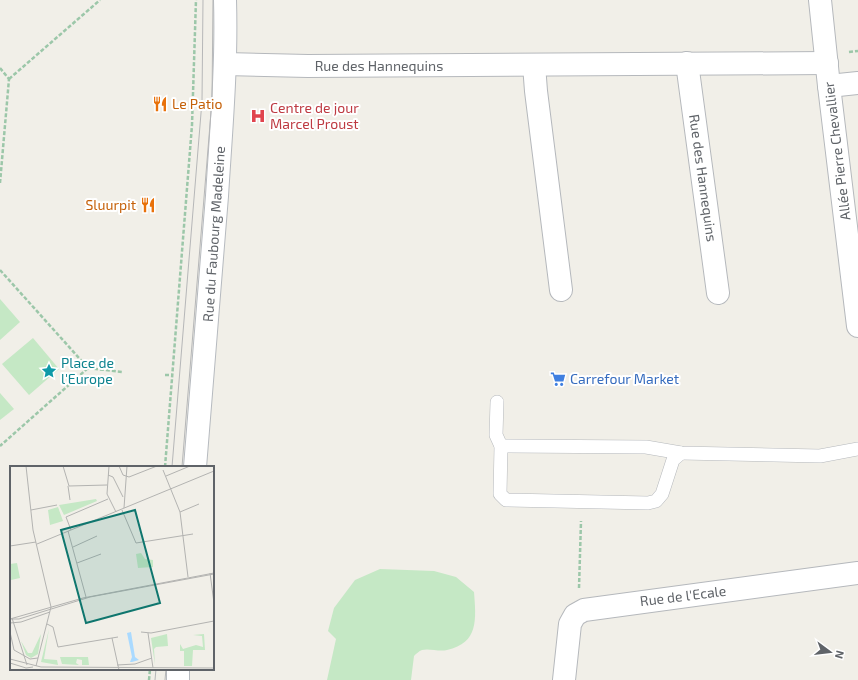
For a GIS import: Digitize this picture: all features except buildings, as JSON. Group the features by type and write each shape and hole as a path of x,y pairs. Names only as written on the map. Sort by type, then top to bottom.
{"street":[{"name":"Rue du Faubourg Madeleine","path":"195,466 224,100 226,33 225,0"},
{"name":"Allée Pierre Chevallier","path":"820,0 858,326"},
{"name":"Rue des Hannequins","path":"687,63 718,293"},
{"name":"Rue des Hannequins","path":"225,64 308,66 827,63"},
{"path":"534,65 561,290"},
{"path":"829,86 858,83"},
{"name":"Rue de l'Ecale","path":"579,612 590,608 858,573"},
{"path":"564,680 570,624 575,615 579,612"}],"lane":[{"path":"497,402 496,435 501,446 500,494 506,500 648,503 656,501 662,494 673,460 681,453"},
{"path":"501,446 646,447 681,453 820,456 858,449"}],"path":[{"path":"0,183 9,79 100,0"},
{"path":"165,466 192,125 196,0"},
{"path":"0,68 9,79"},
{"path":"0,270 88,368 122,372"},
{"path":"0,446 88,368"},
{"path":"165,375 172,375"},
{"path":"579,612 582,502"},
{"path":"149,680 150,670"}],"green space":[{"path":"0,299 20,322 0,340"},
{"path":"33,338 59,369 29,395 2,364"},
{"path":"0,393 14,409 0,420"},
{"path":"380,569 434,571 456,577 474,592 475,620 470,636 465,642 457,647 441,651 422,650 419,652 414,656 411,680 327,680 336,639 328,631 334,608 355,580"}],"tram line":[{"path":"172,466 202,101 203,0"},
{"path":"182,466 212,100 213,0"},
{"path":"155,680 156,670"},
{"path":"165,680 166,670"}],"place":[{"name":"Le Patio","path":"160,104"},
{"name":"Centre de jour Marcel Proust","path":"258,116"},
{"name":"Sluurpit","path":"148,205"},
{"name":"Place de l'Europe","path":"49,371"},
{"name":"Carrefour Market","path":"558,379"}]}
